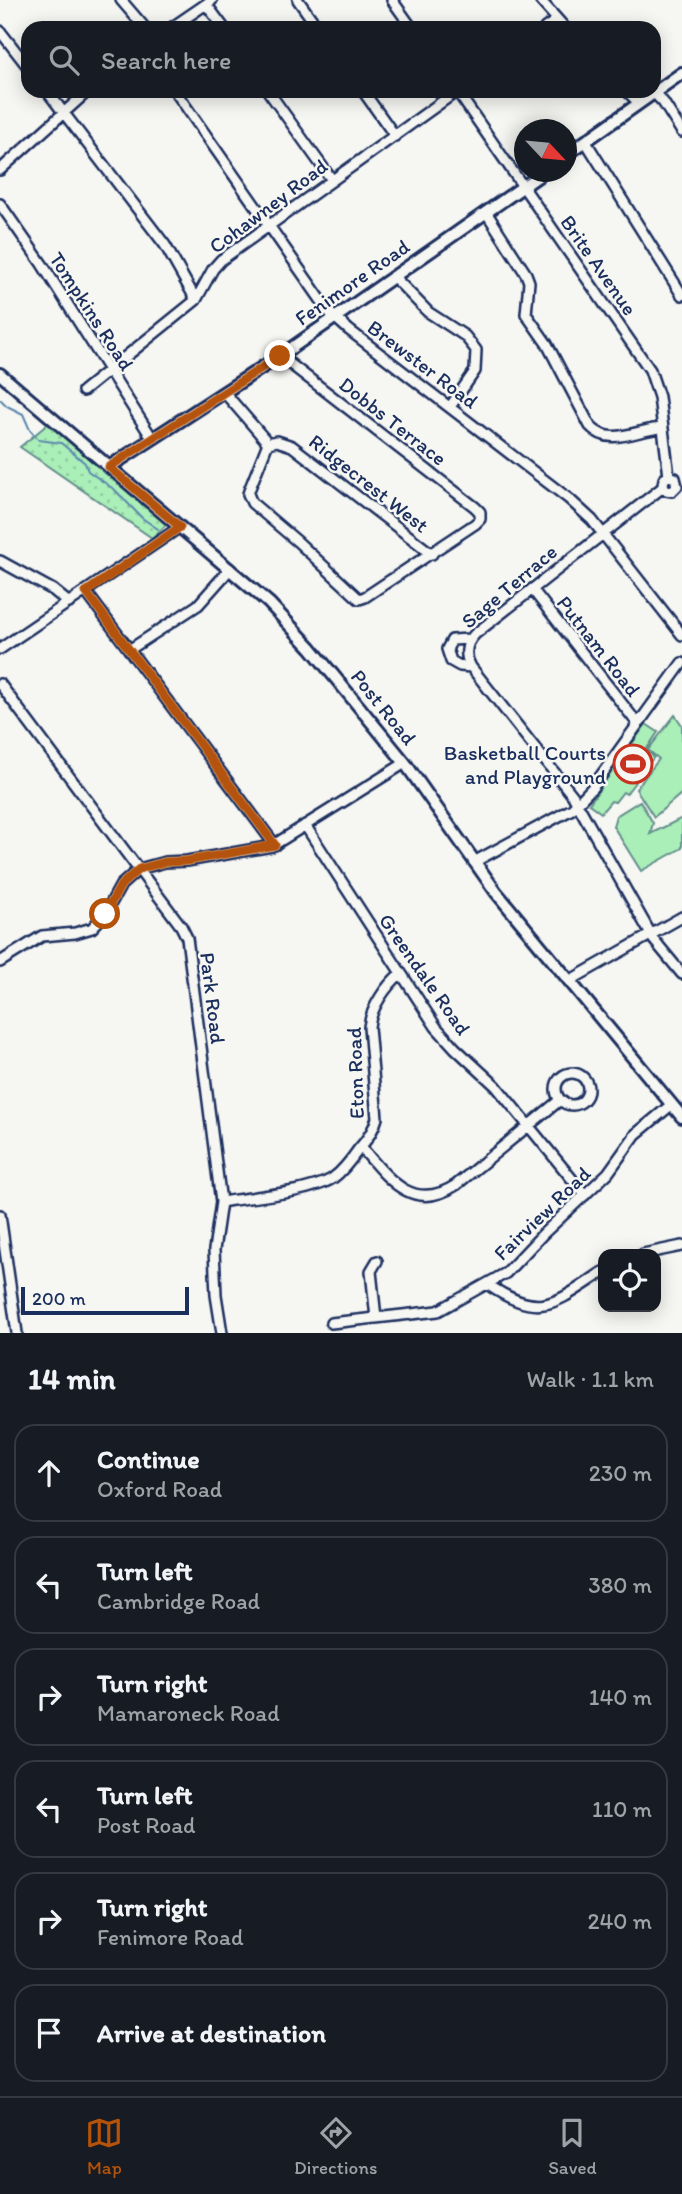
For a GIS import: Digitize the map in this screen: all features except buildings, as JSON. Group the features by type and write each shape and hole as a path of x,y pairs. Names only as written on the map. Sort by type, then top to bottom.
{"main road":[{"path":"661,87 682,73"},
{"path":"577,148 646,98"},
{"name":"Fenimore Road","path":"109,467 280,356 529,182"},
{"name":"Post Road","path":"0,374 230,569 296,630 405,763 496,892 682,1117"}],"street":[{"path":"121,0 139,21"},
{"path":"298,0 313,21"},
{"path":"392,0 407,21"},
{"path":"540,0 557,20"},
{"path":"181,21 209,2 219,21"},
{"path":"0,31 21,58"},
{"path":"661,97 682,132"},
{"path":"52,98 165,245 196,300"},
{"path":"0,170 80,98"},
{"name":"Brewster Road","path":"180,98 335,317 569,499 602,534 682,635"},
{"path":"273,98 332,180"},
{"path":"368,98 395,135"},
{"name":"Cohawney Road","path":"83,391 196,300 216,265 447,98"},
{"name":"Brite Avenue","path":"462,98 650,370 659,397 669,476"},
{"path":"634,98 639,103"},
{"path":"586,142 682,295"},
{"name":"Tompkins Road","path":"0,204 42,264 152,438"},
{"path":"486,212 526,274 529,282 526,314 547,344 590,426 601,436 610,438 662,428"},
{"path":"393,276 428,312 465,336 476,350 475,371 450,407"},
{"name":"Dobbs Terrace","path":"280,356 475,506 481,516 475,524 432,554"},
{"path":"225,392 268,443 248,494 252,503 298,542 351,594 361,599 432,554"},
{"name":"Ridgecrest West","path":"268,443 277,441 292,446 432,554"},
{"path":"669,476 675,478 680,489 669,491 663,487 664,480 669,476"},
{"name":"Sage Terrace","path":"471,667 467,656 470,639 663,487"},
{"path":"0,649 180,527"},
{"path":"0,561 53,590 69,603"},
{"path":"129,650 198,605 230,569"},
{"name":"Putnam Road","path":"532,589 638,724"},
{"path":"86,592 275,845"},
{"path":"470,639 452,640 447,652 451,662 471,667 578,803 651,934 682,974"},
{"path":"474,862 572,809 682,663"},
{"name":"Park Road","path":"0,684 139,869 187,938 221,1202 214,1250 216,1295 222,1333"},
{"path":"0,962 42,936 75,933 92,928 105,914 121,885 139,869 165,862 187,861 275,845 405,763"},
{"name":"Greendale Road","path":"306,825 445,1038 496,1086 585,1195"},
{"path":"569,981 682,917"},
{"name":"Eton Road","path":"221,1202 304,1188 327,1181 341,1172 361,1147 374,1128 377,1118 370,1020 379,1000 401,973"},
{"path":"361,1147 395,1185 418,1195 435,1195 456,1185 560,1100"},
{"name":"Fairview Road","path":"331,1323 438,1311 506,1273 608,1173 636,1134 671,1105"},
{"path":"0,1215 17,1333"},
{"path":"661,1250 682,1246"},
{"path":"376,1318 371,1271 377,1261"},
{"path":"487,1284 506,1297 544,1305 563,1299 598,1275"}],"green space":[{"path":"49,423 167,524 152,538 20,447"},
{"path":"675,715 682,725 682,793 654,817 636,789 659,759 648,750"},
{"name":"Basketball Courts and Playground","path":"646,724 658,732 646,750 654,757 626,794 623,792 615,802 611,801 601,813 589,804"},
{"path":"640,801 653,823 650,834 682,818 682,848 641,871 613,826 616,816"}],"waterway":[{"path":"0,399 23,414 30,430 39,440 61,443 85,463 88,471 115,490 142,518 158,529"}],"place":[{"name":"Basketball Courts and Playground","path":"633,764"}],"route":[{"path":"105,914 121,885 139,869 165,862 187,861 275,845 86,592 180,527 109,467 280,356"}]}
